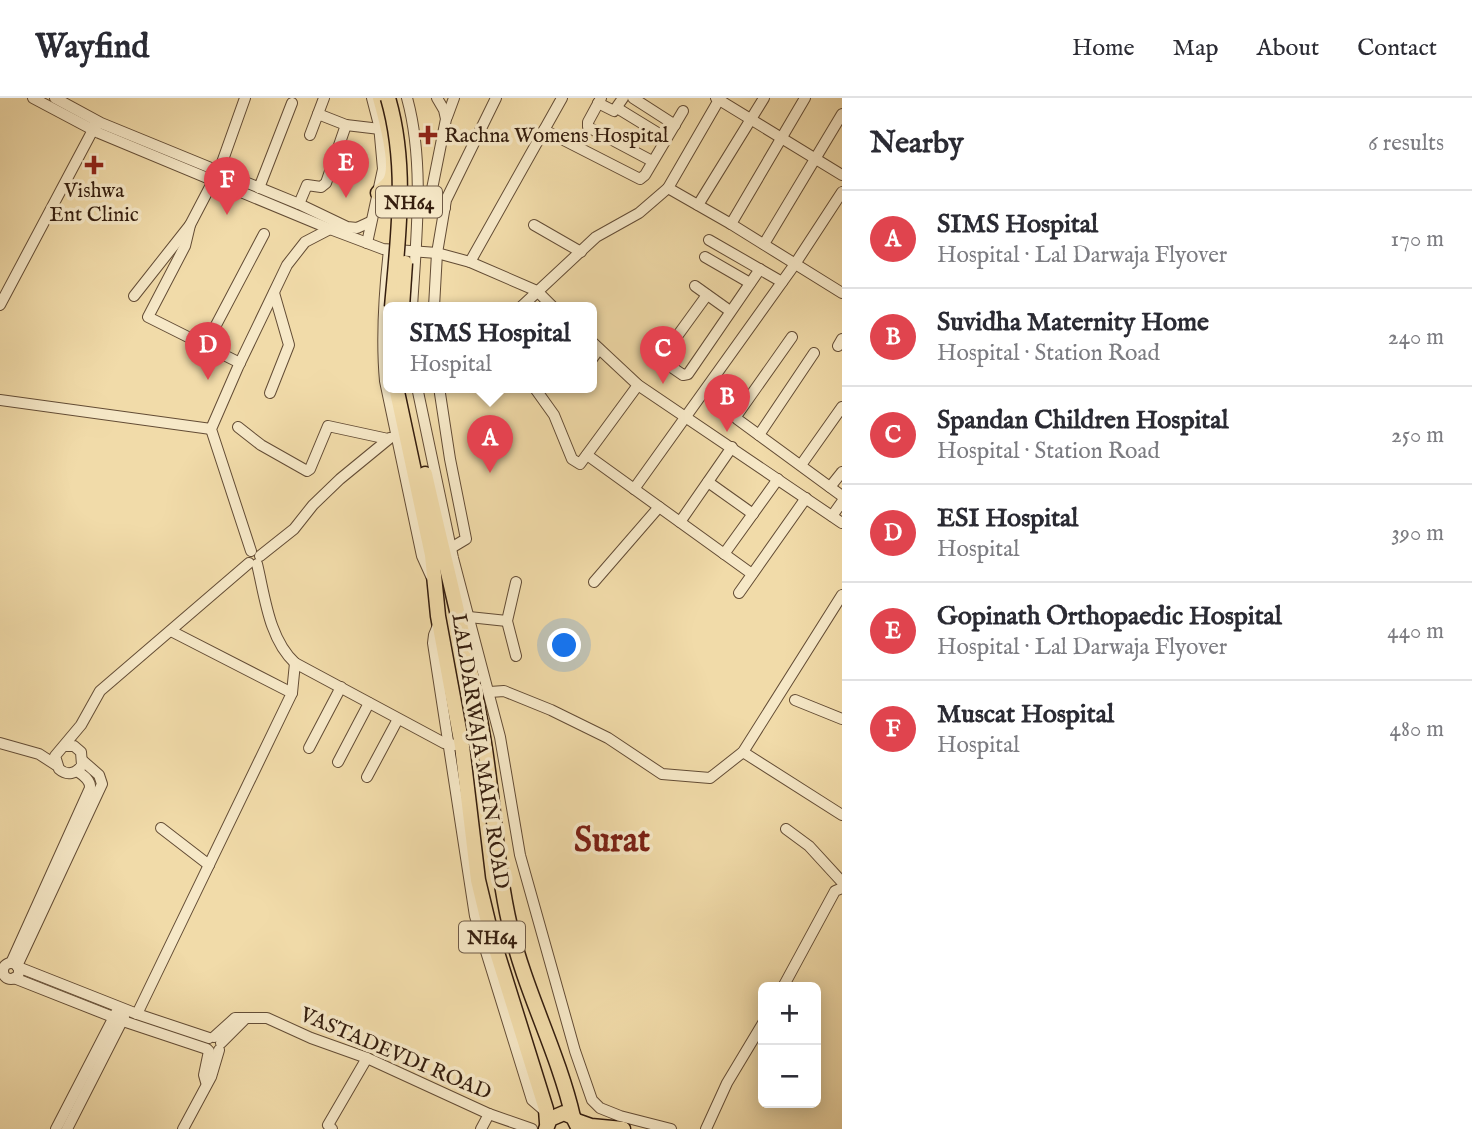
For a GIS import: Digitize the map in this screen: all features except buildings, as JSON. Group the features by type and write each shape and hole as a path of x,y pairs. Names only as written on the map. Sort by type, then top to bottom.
{"highway":[{"path":"378,193 390,180 393,171 380,98"},
{"name":"NH64","path":"388,98 396,136 401,199 392,302"},
{"name":"NH64","path":"398,98 409,167 402,302"},
{"name":"NH64","path":"398,393 441,549 465,612"},
{"name":"NH64","path":"407,393 441,549 435,586"},
{"name":"LALDARWAJA MAIN ROAD","path":"435,586 456,745 478,880 546,1121"},
{"name":"LALDARWAJA MAIN ROAD","path":"465,612 501,885 511,929 576,1122"},
{"name":"NH64","path":"546,1121 558,1114 590,1126 622,1129"}],"street":[{"path":"33,98 216,176 330,229 389,250 437,253 470,262 537,291 548,302"},
{"path":"55,98 95,125"},
{"path":"134,296 190,225 216,176 245,98"},
{"path":"310,135 324,98"},
{"path":"318,114 346,125 383,122 372,98"},
{"path":"407,98 416,163 418,202 412,302"},
{"path":"438,98 446,119"},
{"path":"429,204 446,119 454,98"},
{"path":"434,302 437,253 446,200 496,98"},
{"path":"470,262 562,98"},
{"path":"633,98 675,125"},
{"path":"698,205 764,98"},
{"path":"731,224 805,98"},
{"path":"526,302 596,237 639,213 668,188 718,99 842,175"},
{"path":"652,161 588,127 600,101 611,111 620,103 666,138"},
{"path":"259,188 292,103"},
{"path":"544,130 639,179 683,111"},
{"path":"764,244 842,114"},
{"path":"0,305 95,125"},
{"path":"299,204 308,184 321,187 326,183 346,125"},
{"path":"216,176 259,188 347,227 361,227 370,222"},
{"path":"668,188 841,291"},
{"path":"634,489 838,205 842,192"},
{"path":"367,243 378,193 445,208"},
{"path":"190,225 185,246 148,317 240,363"},
{"path":"534,225 581,252"},
{"path":"330,229 305,242 287,265 211,429 278,640 285,654 295,663 398,719 456,745"},
{"path":"205,346 264,234"},
{"path":"709,240 782,282"},
{"path":"384,302 389,250"},
{"path":"705,257 750,284"},
{"path":"707,295 662,357 664,362 682,374 688,373 760,269"},
{"path":"695,286 730,311"},
{"path":"270,393 289,345 274,293"},
{"path":"383,307 383,325"},
{"path":"792,337 737,415 739,422 842,496"},
{"path":"597,348 638,385 842,523"},
{"path":"759,435 814,353"},
{"path":"538,393 554,415 572,459 580,464 638,385"},
{"path":"389,393 393,437 422,556 435,586"},
{"path":"418,393 441,549 466,539 440,393"},
{"path":"0,400 211,429"},
{"path":"801,465 842,407"},
{"path":"237,426 261,445 307,471 328,426 393,437"},
{"path":"56,765 61,749 82,725 100,691 254,559 294,529 340,478 393,437"},
{"path":"680,522 732,447"},
{"path":"587,455 752,574"},
{"path":"831,487 842,472"},
{"path":"724,554 778,479"},
{"path":"708,482 753,513"},
{"path":"739,593 806,498"},
{"path":"832,516 842,502"},
{"path":"594,582 659,508"},
{"path":"516,582 507,621 516,656"},
{"path":"490,692 504,691 551,710 608,738 662,774 710,778 743,752 842,595"},
{"path":"507,621 465,612 490,692 520,855 575,1051 592,1100 600,1108 671,1129"},
{"path":"171,631 292,693"},
{"path":"56,1129 118,1019 128,1010 208,865 292,693 295,663"},
{"path":"309,748 341,687"},
{"path":"795,700 842,719"},
{"path":"338,762 369,703"},
{"path":"366,777 398,719"},
{"path":"8,970 100,787 99,775 83,761 79,750 82,725"},
{"path":"484,743 500,737"},
{"path":"0,743 38,754 67,773 77,771 85,776 90,784 8,970"},
{"path":"38,754 74,746 79,750"},
{"path":"743,752 842,815"},
{"path":"77,771 83,761"},
{"path":"161,828 208,865"},
{"path":"786,829 809,846 842,882"},
{"path":"786,982 835,891 842,888"},
{"path":"8,970 128,1010 213,1045"},
{"path":"8,970 118,1019 213,1045"},
{"name":"VASTADEVDI ROAD","path":"213,1045 234,1018 267,1018 311,1038 367,1058 489,1114 533,1129"},
{"path":"67,1129 118,1019"},
{"path":"706,1129 727,1083 758,1031"},
{"path":"183,1129 211,1077 213,1045"},
{"path":"332,1129 328,1125 367,1058"},
{"path":"481,1129 489,1114"}],"place":[{"name":"Rachna Womens Hospital","path":"428,135"},
{"name":"Vishwa Ent Clinic","path":"94,165"},
{"name":"Gopinath Orthopaedic Hospital","path":"346,198"},
{"name":"Muscat Hospital","path":"227,215"},
{"name":"ESI Hospital","path":"208,380"},
{"name":"Spandan Children Hospital","path":"663,384"},
{"name":"Suvidha Maternity Home","path":"727,432"},
{"name":"SIMS Hospital","path":"490,473"}],"district":[{"name":"Surat","path":"612,839"}]}
